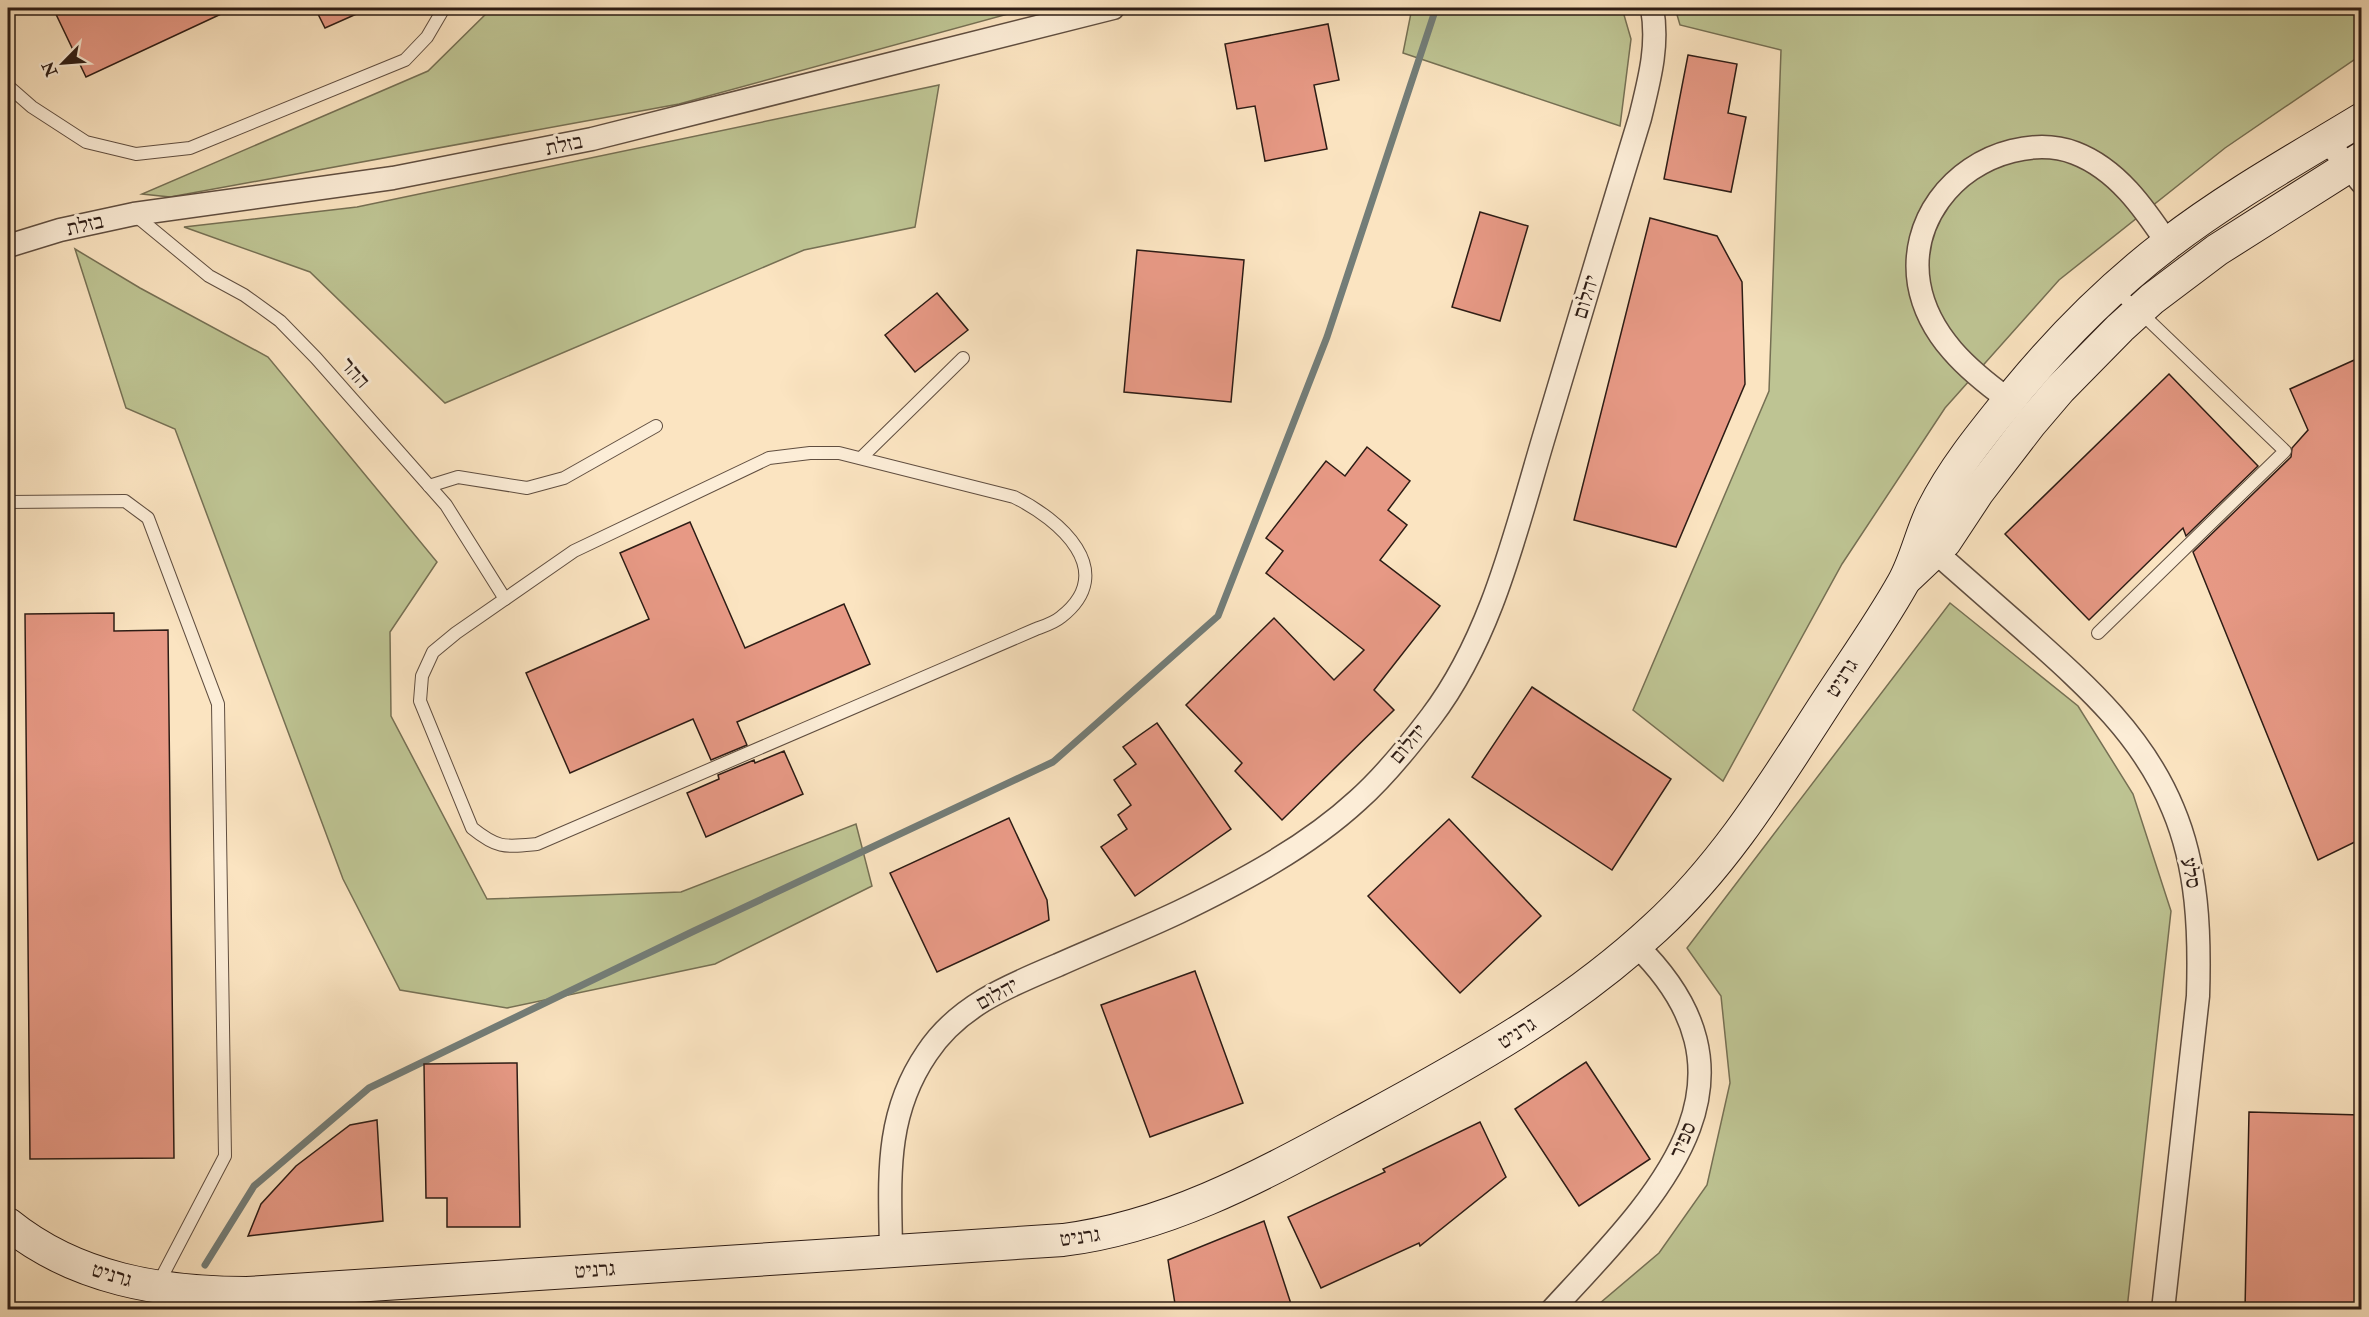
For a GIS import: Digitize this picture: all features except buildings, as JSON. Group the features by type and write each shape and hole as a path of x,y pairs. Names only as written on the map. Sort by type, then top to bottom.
{"street":[{"name":"בזלת","path":"8,246 60,230 134,214 363,183 626,132 1113,8"},
{"name":"יהלום","path":"891,1251 889,1160 895,1124 905,1094 925,1054 949,1025 977,1003 1005,987 1179,912 1277,859 1319,832 1360,799 1398,757 1433,714 1458,674 1500,581 1640,117 1653,66 1652,8"},
{"path":"1928,546 1938,499 1968,454 2009,400 2073,328 2168,244 2200,220 2361,119"},
{"path":"1928,546 1950,536 2004,457 2031,423 2089,358 2139,311 2184,273 2217,250 2357,170 2326,141"},
{"path":"2009,400 1959,359 1940,336 1927,311 1920,286 1917,260 1921,235 1931,211 1947,189 1971,169 2000,154 2026,148 2051,147 2073,152 2093,162 2128,190 2168,244"},
{"name":"גרניט","path":"8,1224 53,1253 90,1270 128,1282 207,1293 230,1301 1083,1238 1122,1230 1203,1202 1263,1174 1473,1060 1554,1009 1636,945 1687,897 1738,837 1928,546"},
{"name":"סלע","path":"1928,546 2086,685 2115,716 2139,747 2158,778 2173,809 2184,840 2192,871 2196,902 2198,996 2163,1310"},
{"name":"ספיר","path":"1552,1310 1647,1203 1670,1171 1685,1140 1695,1110 1699,1082 1698,1055 1693,1030 1670,984 1636,945"}],"lane":[{"path":"8,86 32,107 86,142 136,154 190,148 405,60 427,37 444,8"},
{"name":"ההר","path":"134,214 209,276 244,295 280,321 316,358 446,506 505,599"},
{"path":"2098,633 2285,451 2139,311 2114,290"},
{"path":"861,458 963,358"},
{"path":"429,486 458,477 527,488 546,483 564,478 656,426"},
{"path":"810,453 839,453 1014,497 1036,508 1061,528 1080,552 1086,570 1082,594 1061,618 537,844 506,847 489,842 472,828 420,701 422,676 433,652 505,599 574,551 770,458 810,453"},
{"path":"8,502 125,501 148,518 218,704 225,1156 156,1287"}],"green space":[{"path":"492,8 1030,8 679,104 170,197 142,194 428,71"},
{"path":"1412,8 1622,8 1631,39 1620,126 1403,53"},
{"path":"1675,8 2361,8 2361,55 2225,148 2059,280 1945,408 1842,564 1723,781 1633,710 1769,391 1781,50 1680,25"},
{"path":"939,85 915,227 804,250 445,403 310,272 184,227 357,207"},
{"path":"75,249 140,288 268,357 437,562 390,632 391,716 487,899 681,892 856,824 872,886 715,964 507,1008 400,990 343,879 175,429 126,408"},
{"path":"1950,603 2078,706 2133,794 2171,911 2127,1309 1593,1309 1659,1253 1707,1185 1730,1083 1721,996 1687,948"}],"waterway":[{"path":"205,1265 254,1186 369,1088 694,931 1053,762 1218,616 1327,337 1436,8"}]}
